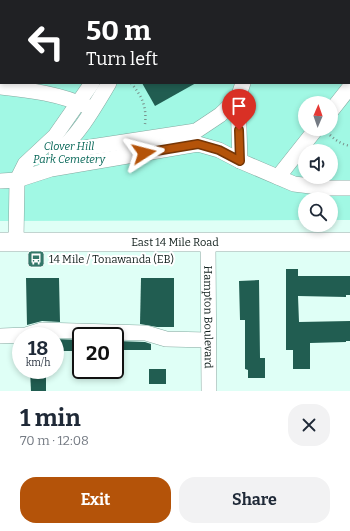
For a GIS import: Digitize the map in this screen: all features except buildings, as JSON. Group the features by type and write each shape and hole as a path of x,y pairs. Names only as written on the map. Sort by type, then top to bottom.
{"main road":[{"name":"East 14 Mile Road","path":"8,242 350,242"}],"street":[{"path":"8,242 17,180 25,164 55,136 91,84"},
{"path":"17,180 46,163 65,146 93,110 108,84"},
{"path":"240,161 238,98 243,84"},
{"path":"0,87 38,92 65,98 93,110"},
{"path":"338,102 350,87"},
{"path":"0,181 17,180 51,169 197,137 238,98"},
{"path":"278,177 310,136"},
{"path":"58,152 144,139 197,137 240,161 294,184 327,188 350,188"},
{"name":"Hampton Boulevard","path":"208,242 209,391"},
{"path":"0,336 26,335 42,330 146,333 166,339 208,340"}],"path":[{"path":"132,84 138,92 146,108 144,139"},
{"path":"331,136 342,144 350,146"}],"green space":[{"name":"Clover Hill Park Cemetery","path":"0,84 350,84 350,220 338,220 338,192 298,192 298,220 0,221"}],"place":[{"name":"14 Mile / Tonawanda (EB)","path":"36,259"}],"route":[{"path":"144,153 198,144 219,150 240,161 239,130"}]}
